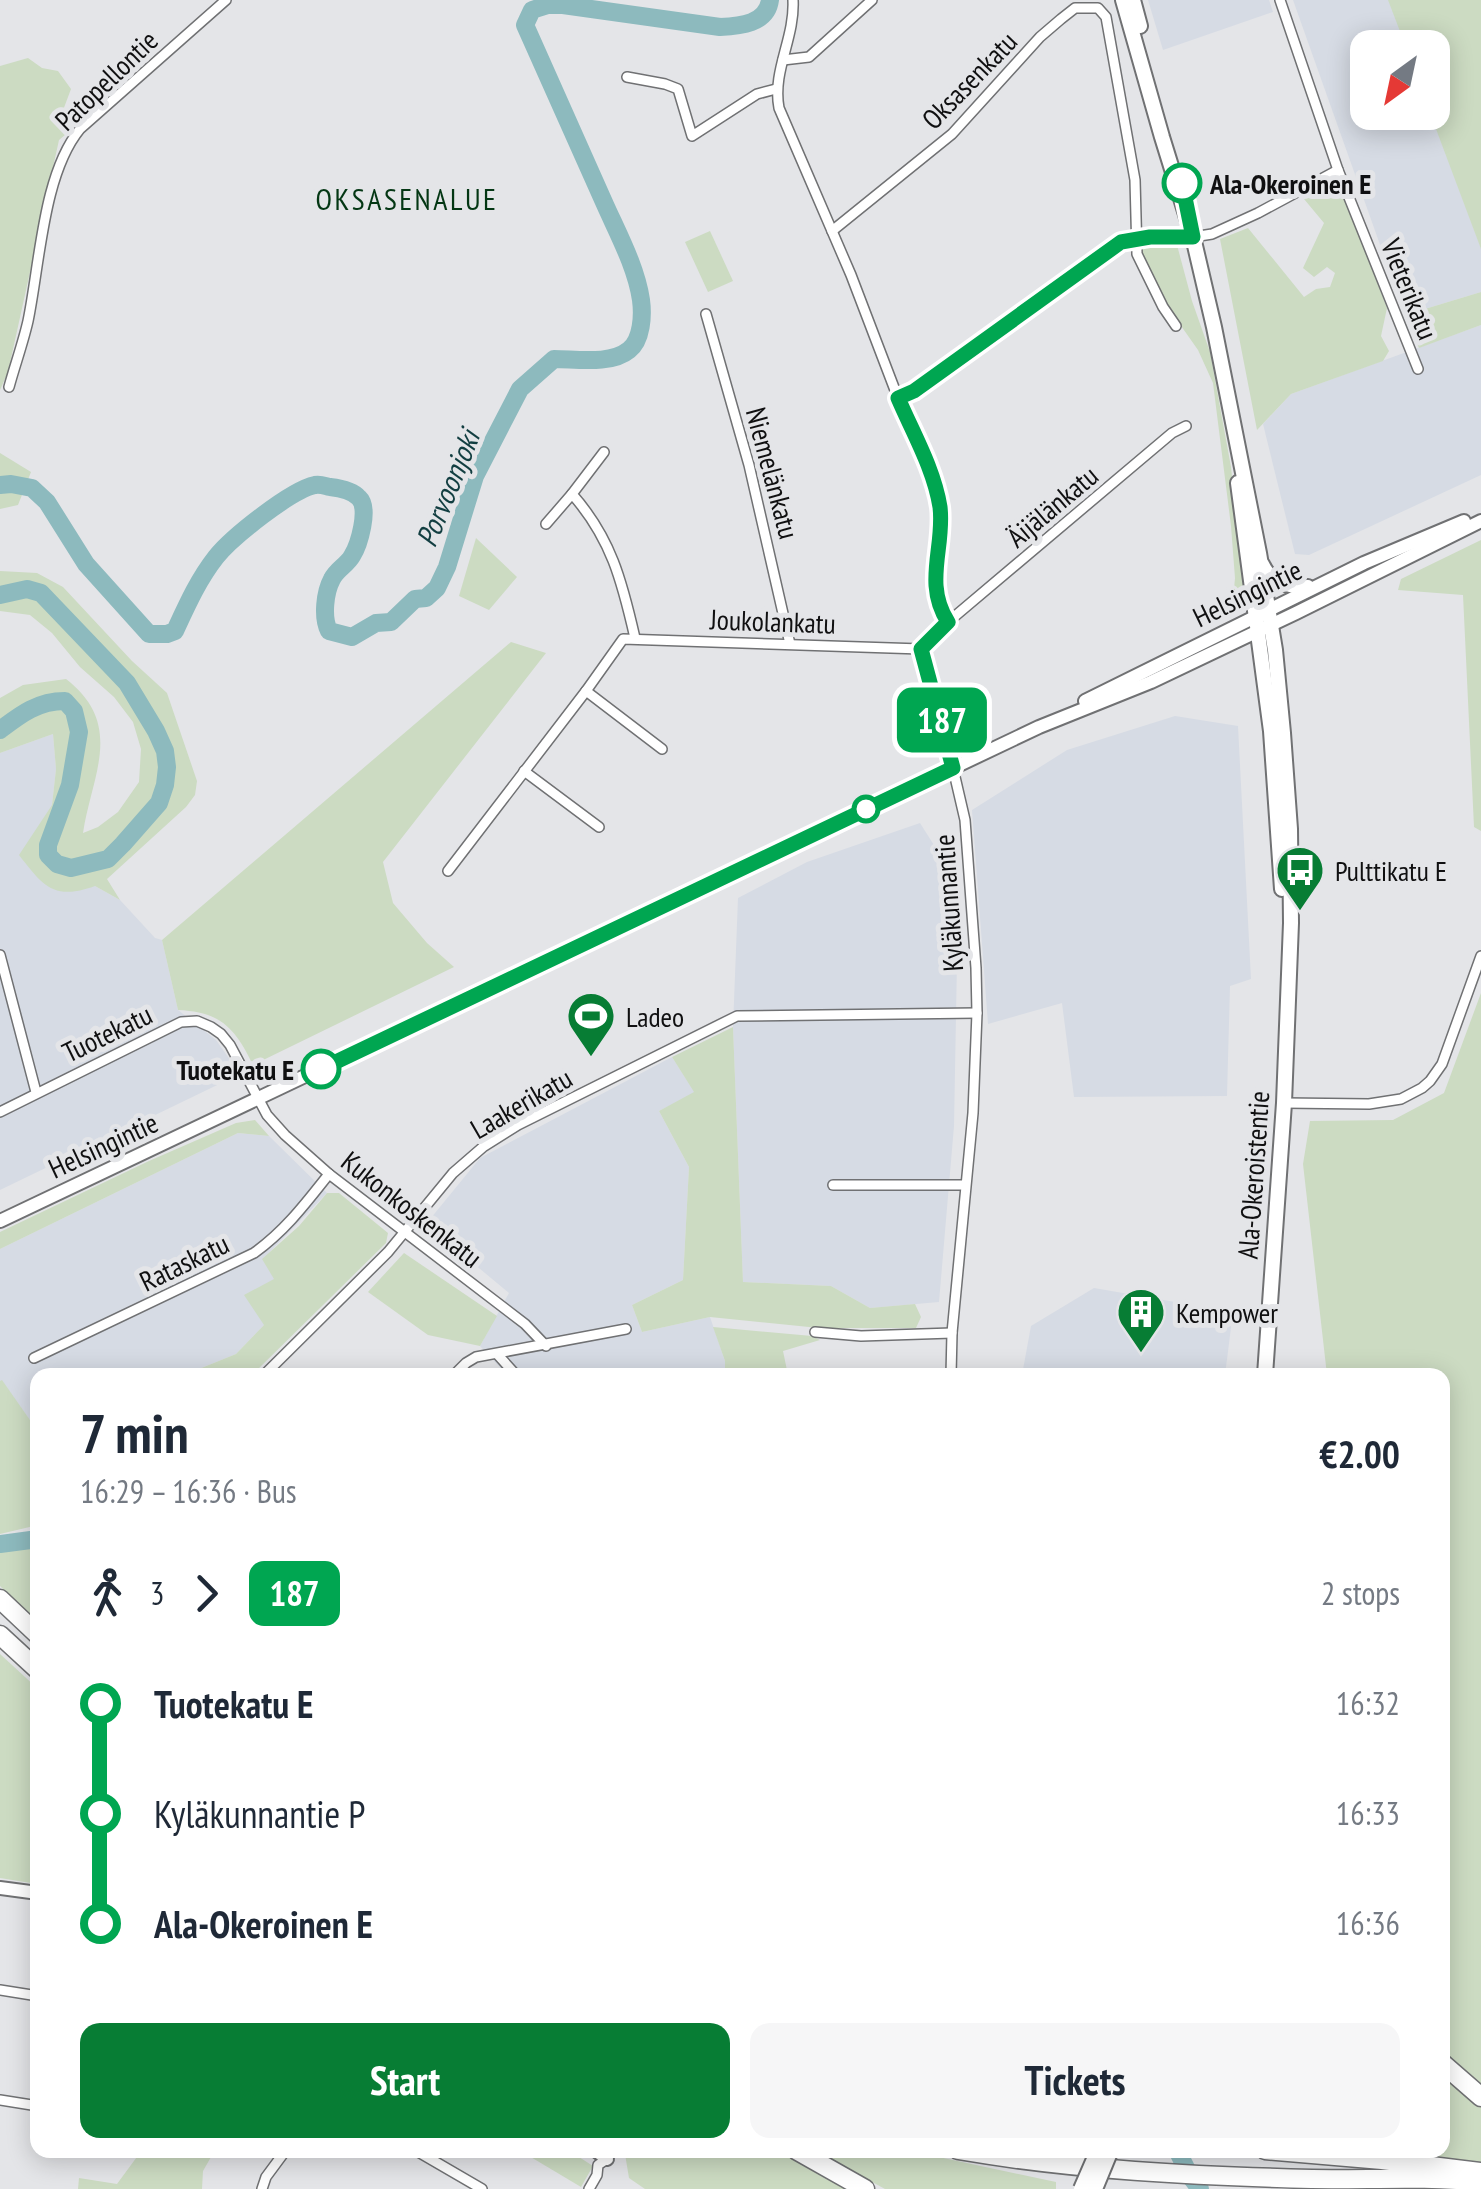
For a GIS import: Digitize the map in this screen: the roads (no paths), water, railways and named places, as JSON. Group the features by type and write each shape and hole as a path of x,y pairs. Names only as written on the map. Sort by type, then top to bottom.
{"highway":[{"path":"0,1599 30,1627"},
{"path":"0,1610 30,1637"},
{"path":"0,1635 30,1664"},
{"path":"0,1644 30,1666"},
{"path":"1450,2070 1481,2096"},
{"path":"810,2158 865,2189"},
{"path":"1014,2158 1070,2166 1218,2176 1395,2177 1481,2182"},
{"path":"1352,2158 1481,2172"}],"main road":[{"path":"1123,0 1192,234"},
{"path":"1133,0 1177,162 1220,355 1259,553 1263,621"},
{"path":"1240,462 1238,483 1263,621"},
{"name":"Helsingintie","path":"1263,621 1330,580 1390,551 1481,517"},
{"name":"Helsingintie","path":"0,1221 1039,727 1144,670 1263,621 1481,517"},
{"path":"1259,553 1270,576 1286,586 1302,587 1330,580"},
{"name":"Ala-Okeroistentie","path":"1263,621 1287,979 1284,1103 1266,1368"},
{"path":"0,1888 30,1892"},
{"path":"1080,2189 1094,2158"},
{"path":"1094,2189 1108,2158"}],"street":[{"name":"Patopellontie","path":"9,388 28,323 54,178 68,142 226,0"},
{"path":"793,0 793,27 776,89 779,108 935,485 940,518 934,579 948,622 921,649"},
{"path":"783,60 809,57 872,0"},
{"name":"Vieterikatu","path":"1280,0 1338,170 1418,370"},
{"name":"Oksasenkatu","path":"832,231 952,134 1061,18 1075,8 1088,7 1098,8 1106,17 1135,180 1135,239"},
{"path":"627,77 678,89 692,136 758,94 776,89"},
{"path":"898,398 914,391 1109,248 1135,239 1212,234 1338,170"},
{"path":"1135,239 1146,278 1176,326"},
{"name":"Niemelänkatu","path":"706,314 749,465 790,644"},
{"name":"Äijälänkatu","path":"948,622 1172,433 1186,426"},
{"path":"546,524 604,452"},
{"path":"572,494 606,542 623,584 635,638"},
{"name":"Joukolankatu","path":"586,691 623,639 921,649"},
{"name":"Kyläkunnantie","path":"921,649 965,820 977,1013 973,1113 951,1368"},
{"path":"448,871 586,691 662,749"},
{"path":"524,771 599,827"},
{"path":"0,955 36,1092"},
{"path":"1284,1103 1388,1102 1422,1088 1442,1064 1481,956"},
{"name":"Laakerikatu","path":"271,1368 405,1234 453,1174 518,1125 736,1016 977,1013"},
{"name":"Tuotekatu","path":"0,1112 181,1022 196,1021 211,1026 230,1045 258,1100"},
{"name":"Kukonkoskenkatu","path":"258,1100 285,1135 329,1174 525,1324 546,1346"},
{"name":"Rataskatu","path":"34,1358 254,1252 274,1239 329,1174"},
{"path":"833,1185 965,1186"},
{"path":"461,1368 476,1358 626,1329"},
{"path":"814,1332 861,1336 952,1332"},
{"path":"498,1355 510,1368"},
{"path":"0,1990 30,1995"},
{"path":"0,2100 30,2105"},
{"path":"262,2189 280,2158"},
{"path":"430,2158 482,2189"},
{"path":"589,2189 600,2158"}],"waterway":[{"name":"Porvoonjoki","path":"0,485 32,488 47,502 86,564 149,634 175,631 216,557 262,515 315,485 346,490 362,503 362,527 352,556 330,584 325,605 329,631 352,637 376,623 391,622 415,599 426,598 437,588 475,476 520,389 554,359 593,360 622,355 633,346 641,327 641,300 635,275 525,25 532,10 563,5 720,27 758,19 770,0"},
{"name":"Porvoonjoki","path":"0,595 27,589 41,593 127,683 165,751 165,785 159,803 108,859 71,868 57,864 48,855 48,845 70,785 79,732 74,711 65,701 46,703 0,730"},
{"name":"Porvoonjoki","path":"0,1544 30,1540"},
{"name":"Porvoonjoki","path":"1181,2158 1200,2189"}],"place":[{"name":"Ala-Okeroinen E","path":"1182,183"},
{"name":"Pulttikatu E","path":"1300,912"},
{"name":"Ladeo","path":"591,1058"},
{"name":"Tuotekatu E","path":"321,1069"},
{"name":"Kempower","path":"1141,1354"}],"district":[{"name":"OKSASENALUE","path":"407,198"}]}
